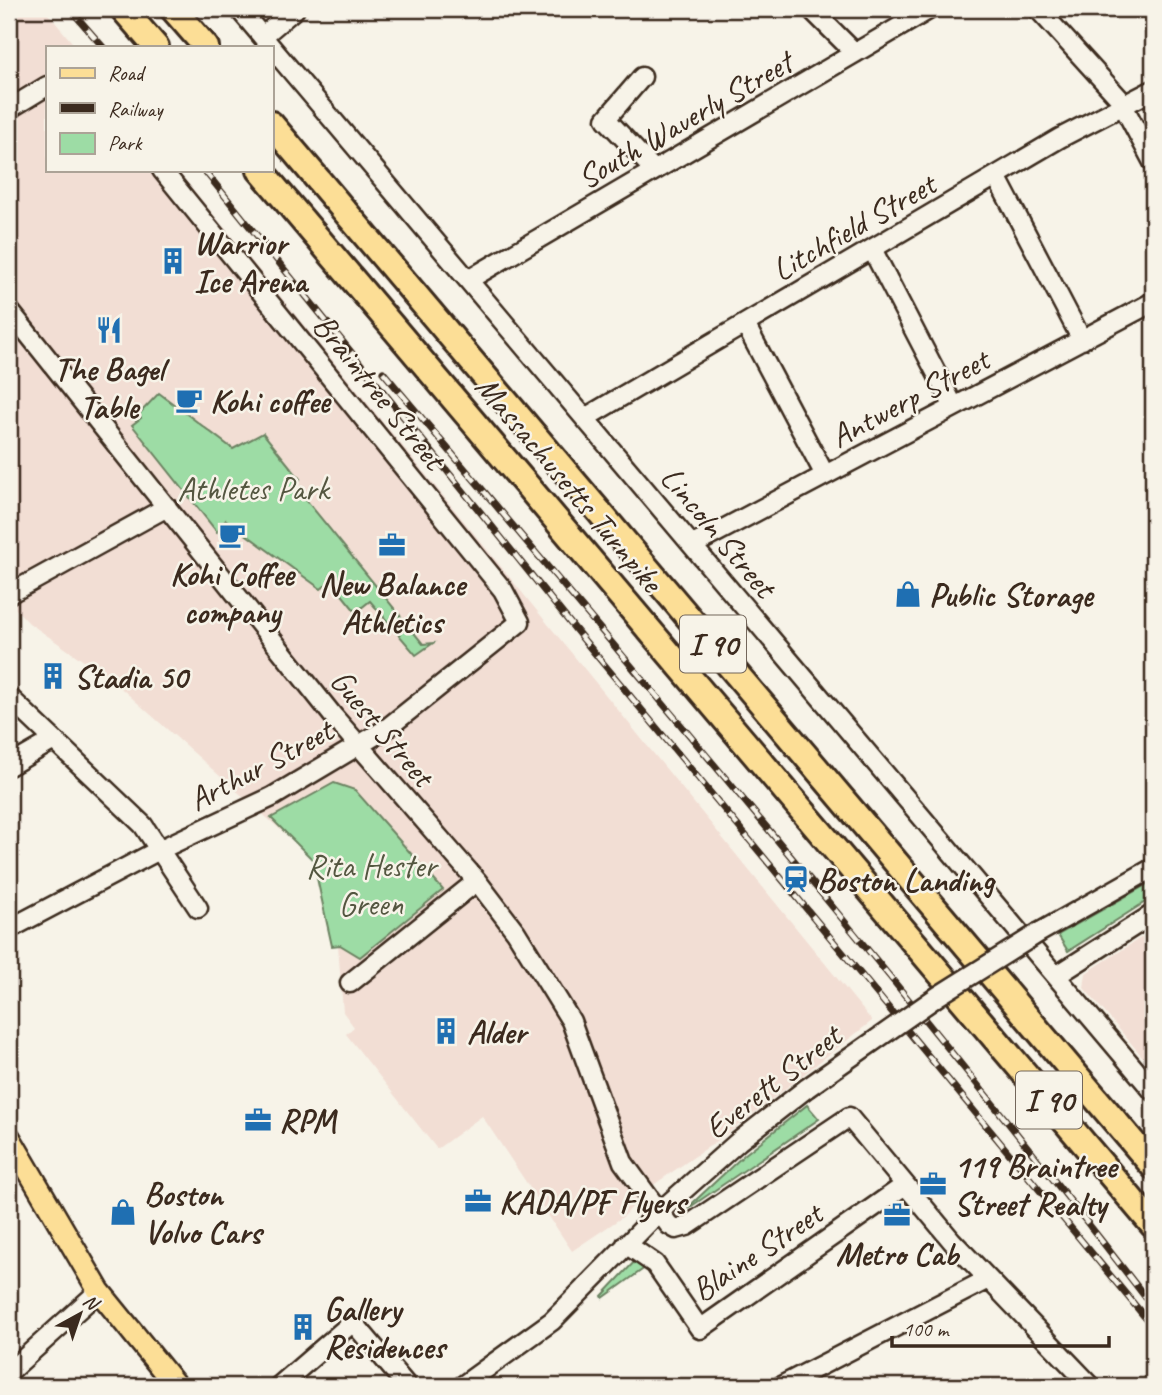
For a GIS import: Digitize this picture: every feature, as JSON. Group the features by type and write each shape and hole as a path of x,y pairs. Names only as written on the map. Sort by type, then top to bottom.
{"highway":[{"path":"123,9 155,46"},
{"path":"173,9 205,46"},
{"name":"Massachusetts Turnpike","path":"273,126 1153,1166"},
{"name":"Massachusetts Turnpike","path":"262,172 1153,1225"}],"main road":[{"path":"9,1138 99,1291 176,1386"}],"street":[{"name":"Lincoln Street","path":"239,9 271,46"},
{"path":"263,36 295,9"},
{"path":"811,9 855,53"},
{"name":"South Waverly Street","path":"468,280 930,9"},
{"path":"1038,9 1123,106 1153,162"},
{"name":"Lincoln Street","path":"273,48 1153,1091"},
{"path":"642,77 606,119 654,170"},
{"path":"9,109 46,87"},
{"name":"Litchfield Street","path":"585,418 996,176 1153,90"},
{"name":"Braintree Street","path":"164,172 503,590 520,622"},
{"path":"996,176 1082,340"},
{"path":"872,249 954,407"},
{"name":"Antwerp Street","path":"692,545 1153,302"},
{"name":"Guest Street","path":"9,310 358,745 477,881 516,932 566,1011 590,1066 620,1156 658,1213"},
{"path":"745,324 825,475"},
{"path":"9,594 167,507"},
{"name":"Arthur Street","path":"9,929 161,849 272,797 386,729 520,622"},
{"path":"9,698 135,817 161,849 198,908"},
{"path":"9,766 54,740"},
{"name":"Everett Street","path":"462,1386 545,1327 658,1213 739,1141 807,1088 938,996 1040,932 1153,867"},
{"path":"350,983 477,881"},
{"path":"1056,976 1153,914"},
{"path":"658,1213 673,1228 685,1227 849,1117 988,1279 1090,1386"},
{"name":"Blaine Street","path":"626,1244 655,1264 700,1329 905,1185"},
{"path":"781,1386 988,1279"},
{"path":"9,1372 99,1291"},
{"path":"279,1386 353,1322 407,1386"}],"shaded area":[{"name":"Boston Landing","path":"9,9 44,9 75,46 46,46 46,172 179,172 872,1021 727,1134 636,1197 634,1205 624,1216 572,1251 482,1116 437,1149 346,1034 354,1027 343,1012 338,945 332,946 317,870 310,856 114,682 29,623 9,602"},
{"path":"1153,930 1153,1069 1084,988 1086,973"}],"green space":[{"name":"Athletes Park","path":"159,393 233,449 263,433 300,479 294,485 423,644 433,643 416,655 370,601 356,612 331,581 321,589 226,520 217,532 132,425 141,418 139,414"},
{"name":"Rita Hester Green","path":"334,783 355,790 443,890 360,957 340,945 332,946 313,860 271,818"},
{"path":"1153,881 1153,897 1068,951 1058,935"},
{"path":"807,1105 819,1119 683,1212 744,1155"},
{"path":"637,1259 649,1265 603,1298 602,1296"}],"railway":[{"path":"70,9 102,46"},
{"path":"206,172 583,639 1153,1327"},
{"path":"383,372 870,952 1153,1307"}],"place":[{"name":"Warrior Ice Arena","path":"173,261"},
{"name":"The Bagel Table","path":"109,330"},
{"name":"Kohi coffee","path":"189,400"},
{"name":"Kohi Coffee company","path":"232,535"},
{"name":"New Balance Athletics","path":"392,545"},
{"name":"Public Storage","path":"908,594"},
{"name":"Stadia 50","path":"53,676"},
{"name":"Boston Landing","path":"796,879"},
{"name":"Alder","path":"446,1031"},
{"name":"RPM","path":"258,1120"},
{"name":"119 Braintree Street Realty","path":"933,1184"},
{"name":"KADA/PF Flyers","path":"478,1201"},
{"name":"Boston Volvo Cars","path":"123,1212"},
{"name":"Metro Cab","path":"897,1215"},
{"name":"Gallery Residences","path":"303,1327"}]}
